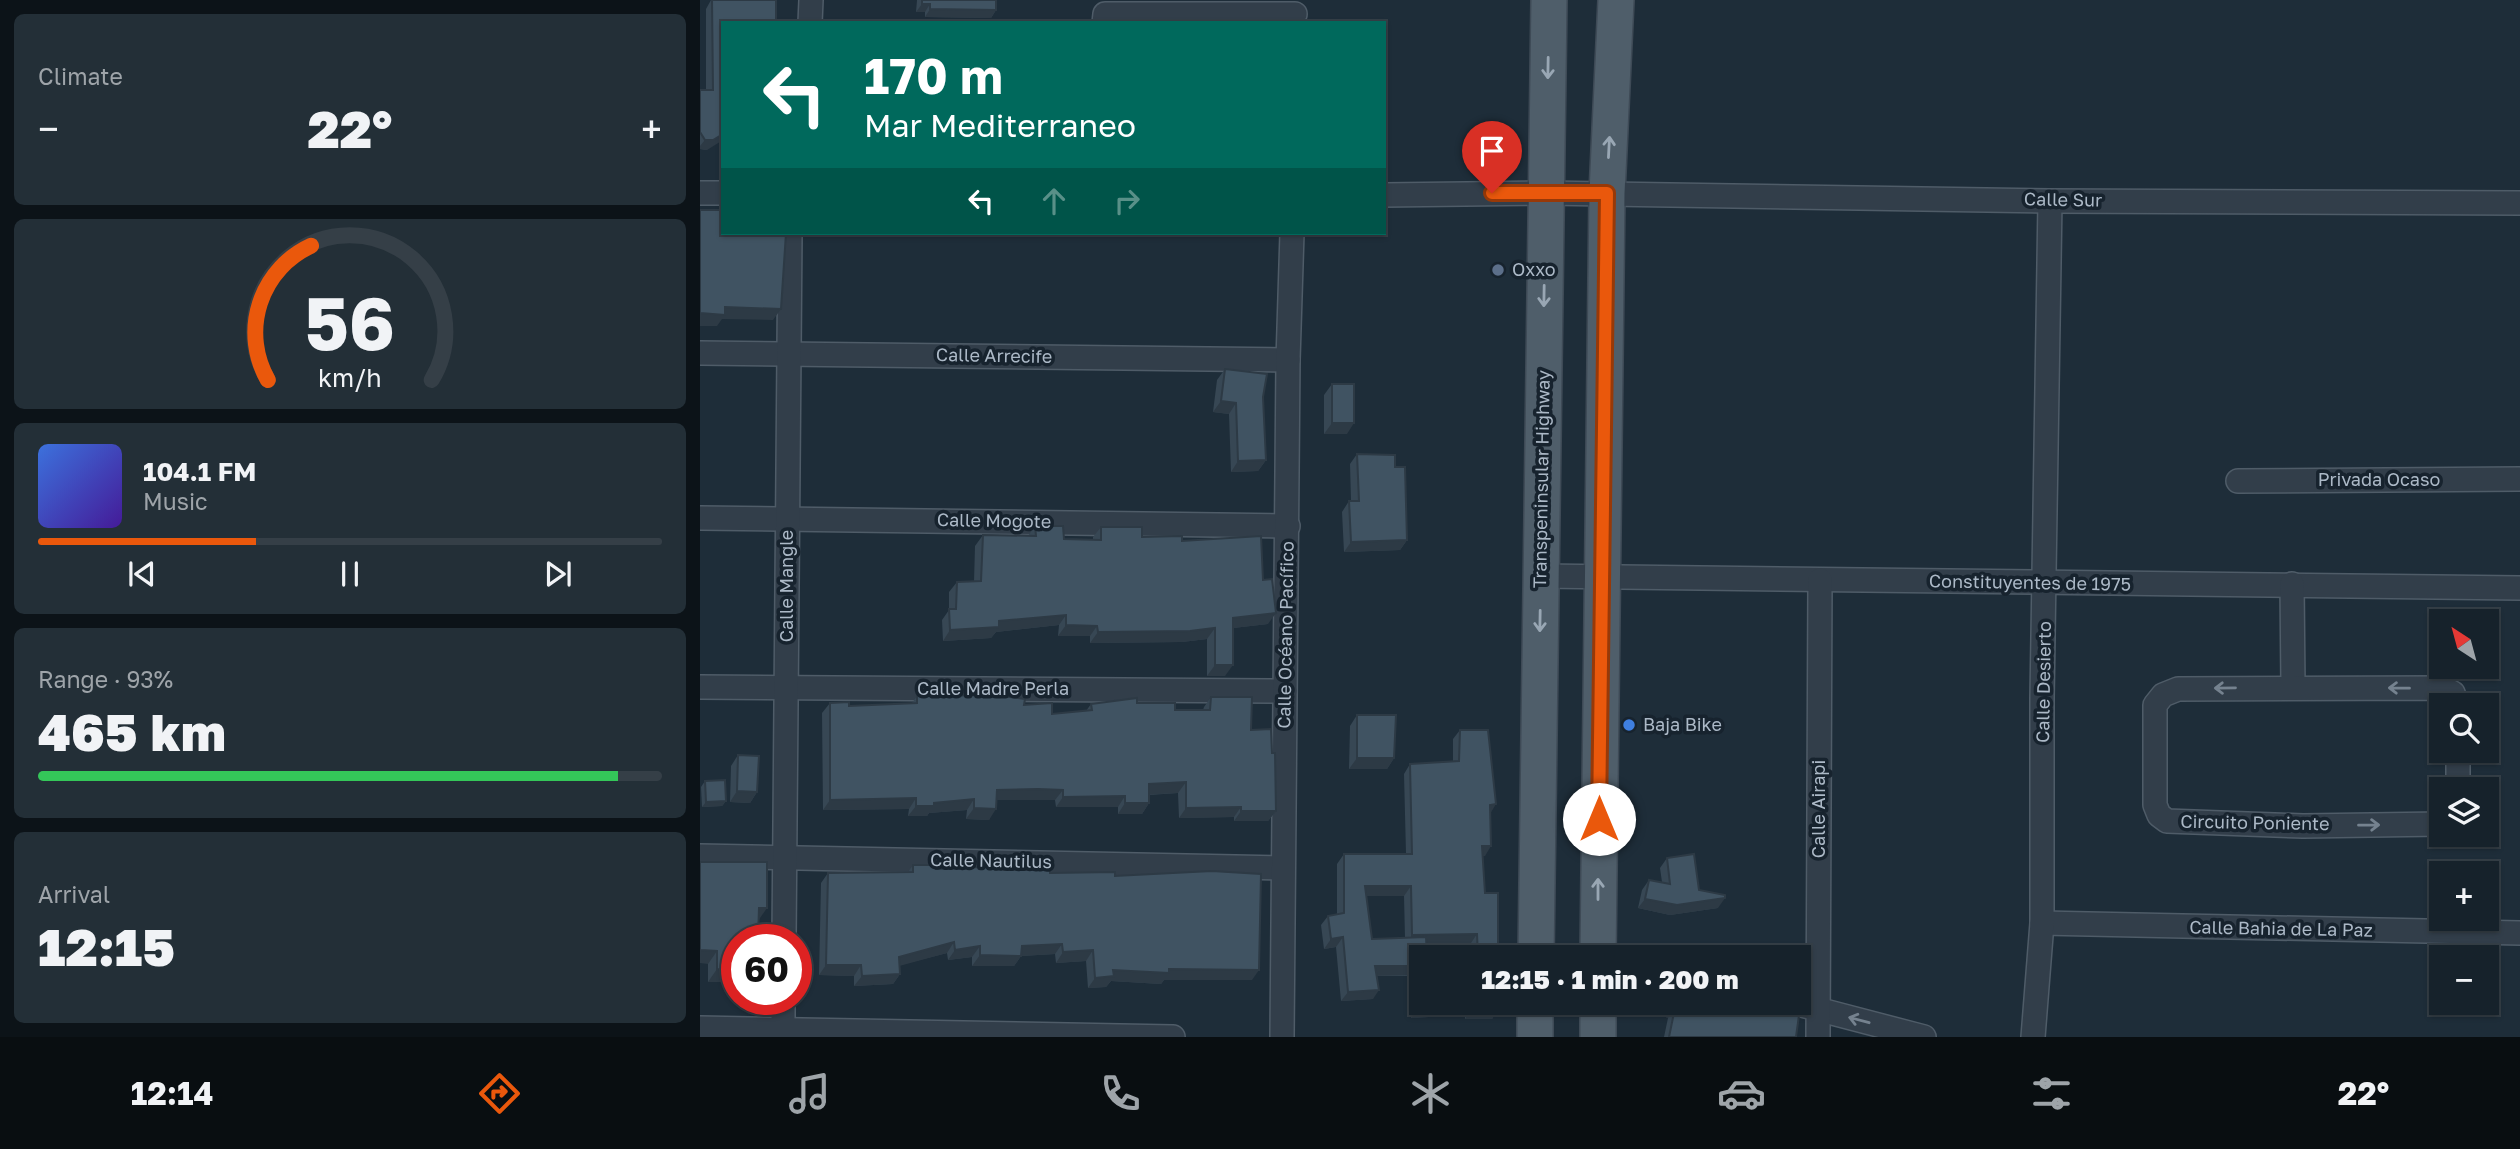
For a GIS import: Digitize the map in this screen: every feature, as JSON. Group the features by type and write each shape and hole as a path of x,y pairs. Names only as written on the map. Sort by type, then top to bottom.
{"main road":[{"name":"Transpeninsular Highway","path":"1536,945 1549,0"},
{"path":"1603,945 1600,577 1607,193 1616,0"},
{"path":"1535,1015 1535,1037"},
{"path":"1598,1015 1598,1037"}],"street":[{"path":"1104,21 1105,14 1295,12"},
{"path":"700,192 721,193"},
{"name":"Calle Sur","path":"1386,195 1607,193 2050,201 2520,203"},
{"name":"Calle Desierto","path":"2033,1037 2042,923 2050,201"},
{"name":"Calle Mangle","path":"784,924 790,235"},
{"name":"Calle Océano Pacífico","path":"1282,1037 1288,360 1292,235"},
{"name":"Calle Arrecife","path":"700,353 1288,360"},
{"name":"Privada Ocaso","path":"2238,481 2520,479"},
{"name":"Calle Mogote","path":"700,517 1288,526"},
{"name":"Constituyentes de 1975","path":"1541,576 2520,589"},
{"name":"Calle Airapi","path":"1818,1037 1820,580"},
{"path":"2292,584 2293,686"},
{"name":"Circuito Poniente","path":"2429,824 2276,825 2167,821 2159,815 2155,805 2155,705 2163,695 2178,689 2293,686 2444,688 2453,693"},
{"name":"Calle Madre Perla","path":"700,687 1285,691"},
{"name":"Calle Nautilus","path":"700,856 1282,868"},
{"name":"Calle Bahia de La Paz","path":"2042,923 2520,933"},
{"path":"1811,1007 1924,1037"},
{"path":"783,1015 783,1033"},
{"path":"700,1028 783,1033 1173,1037"}],"building":[{"path":"712,0 776,0 776,21 721,21 721,135 713,140 705,140 700,132 700,90 713,90"},
{"path":"922,0 996,0 996,10 930,9 930,4 922,4"},
{"path":"700,210 721,210 721,235 786,235 781,309 725,307 725,315 700,313"},
{"path":"1225,369 1267,374 1263,397 1266,460 1238,461 1236,403 1221,401"},
{"path":"1332,384 1354,384 1354,423 1332,423"},
{"path":"1357,454 1395,455 1395,467 1405,467 1407,540 1351,542 1349,501 1359,501"},
{"path":"1035,526 1063,526 1064,539 1101,540 1101,527 1142,527 1142,537 1182,536 1182,541 1261,536 1263,580 1272,579 1276,613 1233,618 1233,665 1215,665 1215,628 1190,631 1098,632 1097,626 1066,625 1066,615 999,621 999,627 950,630 949,609 956,609 957,582 981,581 983,535 1036,536"},
{"path":"994,695 1025,699 1024,705 1052,703 1052,714 1092,710 1091,704 1137,698 1137,703 1175,703 1175,710 1210,710 1211,697 1252,697 1251,730 1271,729 1272,753 1275,753 1276,811 1241,811 1241,807 1186,808 1186,782 1149,784 1149,803 1125,803 1125,796 1063,797 1063,790 1038,789 997,790 996,809 974,808 974,799 934,803 934,806 916,806 916,798 830,800 830,703 849,702 849,706 917,703 917,696"},
{"path":"1357,715 1396,715 1394,758 1357,758"},
{"path":"1460,730 1488,730 1496,804 1490,805 1491,846 1482,846 1485,893 1498,893 1498,945 1477,945 1477,934 1412,935 1411,886 1365,886 1372,939 1426,937 1426,945 1409,945 1409,966 1375,966 1379,990 1348,992 1343,937 1331,939 1328,916 1344,913 1344,854 1412,854 1410,764 1459,761"},
{"path":"738,755 759,756 757,792 737,791"},
{"path":"725,780 726,801 706,802 705,781"},
{"path":"1694,854 1699,890 1725,895 1725,898 1677,905 1645,899 1649,880 1670,884 1667,858"},
{"path":"700,862 767,862 767,908 759,908 758,924 721,924 721,969 717,969 717,951 700,950"},
{"path":"913,865 936,865 936,869 1004,866 1004,870 1050,869 1050,873 1115,872 1115,876 1212,871 1261,874 1259,970 1169,969 1169,973 1113,970 1114,976 1095,978 1093,950 1063,952 1062,944 1022,946 1021,956 980,955 980,946 955,950 954,942 899,957 900,974 862,976 861,965 826,965 828,873 913,872"},
{"path":"1674,1015 1799,1015 1796,1037 1669,1037"}],"place":[{"name":"Oxxo","path":"1498,270"},
{"name":"Baja Bike","path":"1629,725"}],"route":[{"path":"1492,193 1607,193 1599,819"}]}
